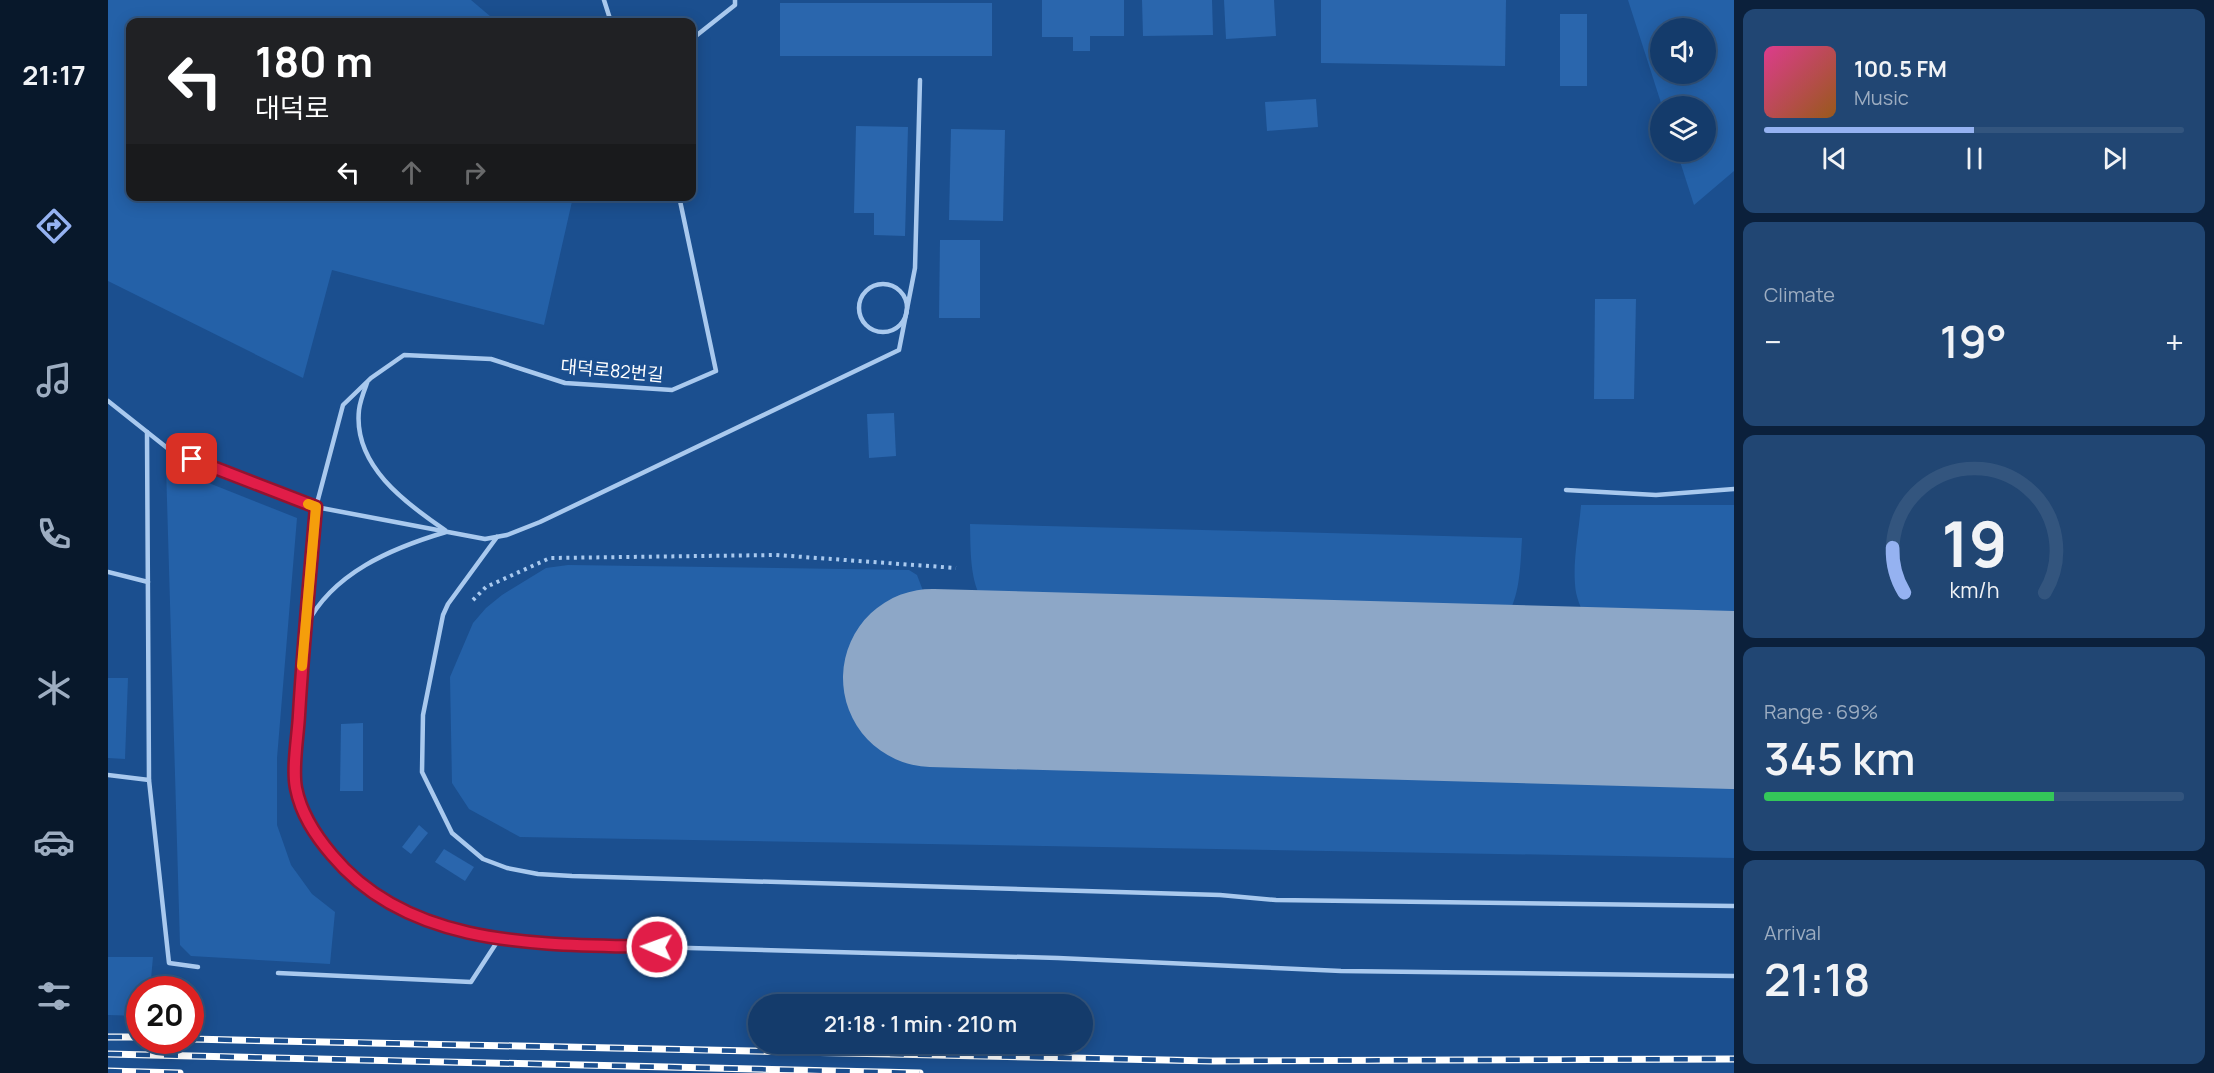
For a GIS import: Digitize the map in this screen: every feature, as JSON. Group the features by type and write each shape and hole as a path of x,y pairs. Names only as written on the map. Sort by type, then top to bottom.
{"lane":[{"path":"604,0 610,18"},
{"path":"696,36 735,5 735,0"},
{"path":"108,401 171,451 316,507 485,539 540,522 899,350 915,268 920,80"},
{"name":"대덕로82번길","path":"681,201 716,371 672,390 565,383 491,359 404,355 367,381 343,405 316,507 304,628 295,787 305,817 319,839 340,864 376,896 419,916 478,936 540,944 1058,958 1341,971 1734,976"},
{"path":"878,285 893,286 905,298 906,314 898,326 892,330 877,331 864,323 860,316 860,301 870,288 878,285"},
{"path":"367,381 359,410 360,436 372,462 381,478 400,496 447,532"},
{"path":"147,432 149,780 169,963 198,967"},
{"path":"1566,490 1656,495 1734,489"},
{"path":"304,628 315,607 350,575 396,550 447,532"},
{"path":"497,537 448,604 443,615 423,715 422,772 452,833 483,859 507,868 538,874 572,876 1220,894 1276,900 1734,906"},
{"path":"108,572 148,582"},
{"path":"108,775 149,780"},
{"path":"278,973 471,982 499,939"}],"path":[{"path":"471,601 486,587 550,558 776,555 956,568"}],"shaded area":[{"path":"108,0 471,0 492,18 126,18 126,201 572,201 544,325 332,270 303,378 108,281"},
{"path":"1628,0 1734,0 1734,171 1694,205 1680,162 1716,162 1716,96 1659,96 1655,84 1716,84 1716,18 1650,18 1650,69"},
{"path":"166,466 297,518 277,758 277,825 291,865 312,894 335,912 330,964 191,956 180,945"},
{"path":"1581,505 1734,505 1734,652 1643,651 1618,646 1602,636 1588,621 1576,593 1575,565"},
{"path":"970,524 1522,538 1519,576 1512,607 1493,631 1457,648 1025,633 993,614 977,590 971,560"},
{"path":"568,565 909,570 917,575 925,596 915,714 1734,731 1734,858 520,837 469,809 452,783 450,677 473,623 486,608 502,595 546,568"},
{"path":"108,678 128,678 125,759 108,758"},
{"path":"108,957 153,957 151,976 126,976 126,1016 108,1015"}],"building":[{"path":"1042,0 1124,0 1124,36 1090,36 1090,51 1073,51 1073,37 1042,37"},
{"path":"1142,0 1212,0 1213,35 1143,36"},
{"path":"1224,0 1274,0 1276,36 1226,39"},
{"path":"1321,0 1506,0 1505,66 1321,63"},
{"path":"780,3 992,3 992,56 780,56"},
{"path":"1560,14 1587,14 1587,86 1560,86"},
{"path":"1316,99 1318,127 1267,131 1265,102"},
{"path":"856,126 908,127 905,236 874,235 874,213 854,213"},
{"path":"951,129 1005,130 1003,221 949,220"},
{"path":"940,240 980,240 980,318 939,318"},
{"path":"1595,299 1636,299 1634,399 1594,399"},
{"path":"894,413 896,456 869,458 867,414"},
{"path":"363,723 363,791 340,791 341,724"},
{"path":"419,825 428,833 411,854 402,847"},
{"path":"444,849 474,867 465,881 435,862"}],"runway":[{"path":"932,678 1734,700"}],"railway":[{"path":"108,1037 126,1037"},
{"path":"204,1039 1211,1061 1734,1059"},
{"path":"108,1054 920,1073"},
{"path":"108,1071 180,1073"}],"slow traffic":[{"path":"302,666 316,507 308,504"}],"route":[{"path":"192,459 316,507 304,628 295,787 305,817 319,839 340,864 376,896 419,916 478,936 540,944 657,947"}]}
